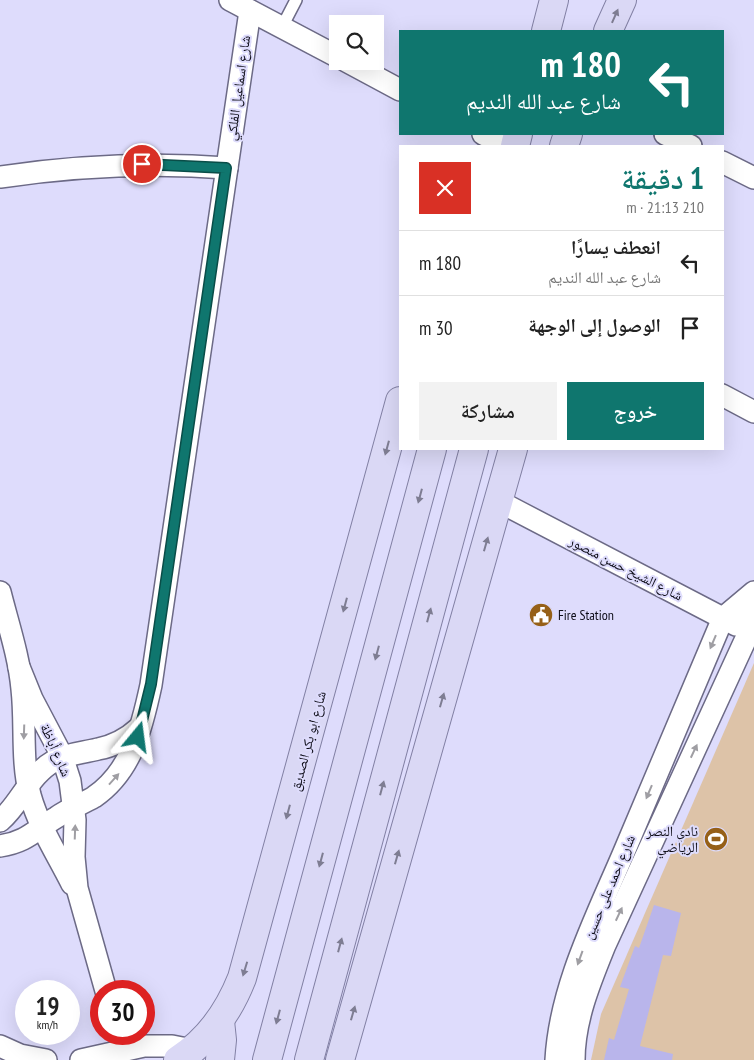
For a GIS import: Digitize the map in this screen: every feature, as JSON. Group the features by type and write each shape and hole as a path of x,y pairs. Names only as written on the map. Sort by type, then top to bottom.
{"main road":[{"path":"546,30 554,0"},
{"path":"608,30 622,0"},
{"name":"شارع ابو بكر الصديق","path":"185,1055 220,1021 238,990 246,967 399,405"},
{"path":"267,1060 432,450"},
{"path":"309,1060 474,450"},
{"path":"340,1060 513,450"},
{"path":"220,1021 222,1040 220,1060"}],"street":[{"path":"230,0 329,52"},
{"name":"شارع اسماعيل الفلكي","path":"0,846 18,842 35,833 54,818 102,791 117,776 131,753 140,728 151,684 250,11"},
{"path":"363,70 399,89"},
{"path":"485,135 504,145"},
{"path":"668,135 689,145"},
{"path":"724,163 754,178"},
{"path":"0,177 56,169 113,165 170,164 226,168"},
{"path":"724,396 754,412"},
{"name":"شارع الشيخ حسن منصور","path":"498,502 751,633"},
{"name":"شارع أباظة","path":"0,592 19,666 34,704 62,756 70,781 74,807 74,868 79,898 103,980"},
{"name":"شارع احمد على حسين","path":"556,1060 568,991 588,936 723,618 754,592"},
{"name":"شارع احمد على حسين","path":"574,1060 574,1049 585,996 605,945 751,633 754,598"},
{"name":"شارع أباظة","path":"19,666 24,706 24,760 28,785 42,827 79,898"},
{"path":"0,821 12,810 28,785 43,768 70,753 107,747 124,739 140,728"},
{"path":"81,1060 108,1055 118,1045"},
{"path":"149,1045 185,1055"},
{"path":"0,1046 20,1055 46,1060"}],"lane":[{"path":"282,27 296,0"}],"shaded area":[{"name":"نادي النصر الرياضي","path":"754,663 754,1060 591,1060 601,1014"}],"building":[{"path":"654,905 681,913 671,956 663,955 640,1046 673,1054 672,1060 604,1060 609,1038 614,1040 629,989 620,987 635,946 639,948"}],"place":[{"name":"Fire Station","path":"541,615"},
{"name":"نادي النصر الرياضي","path":"716,839"}],"route":[{"path":"138,737 151,684 226,168 142,164"}]}
